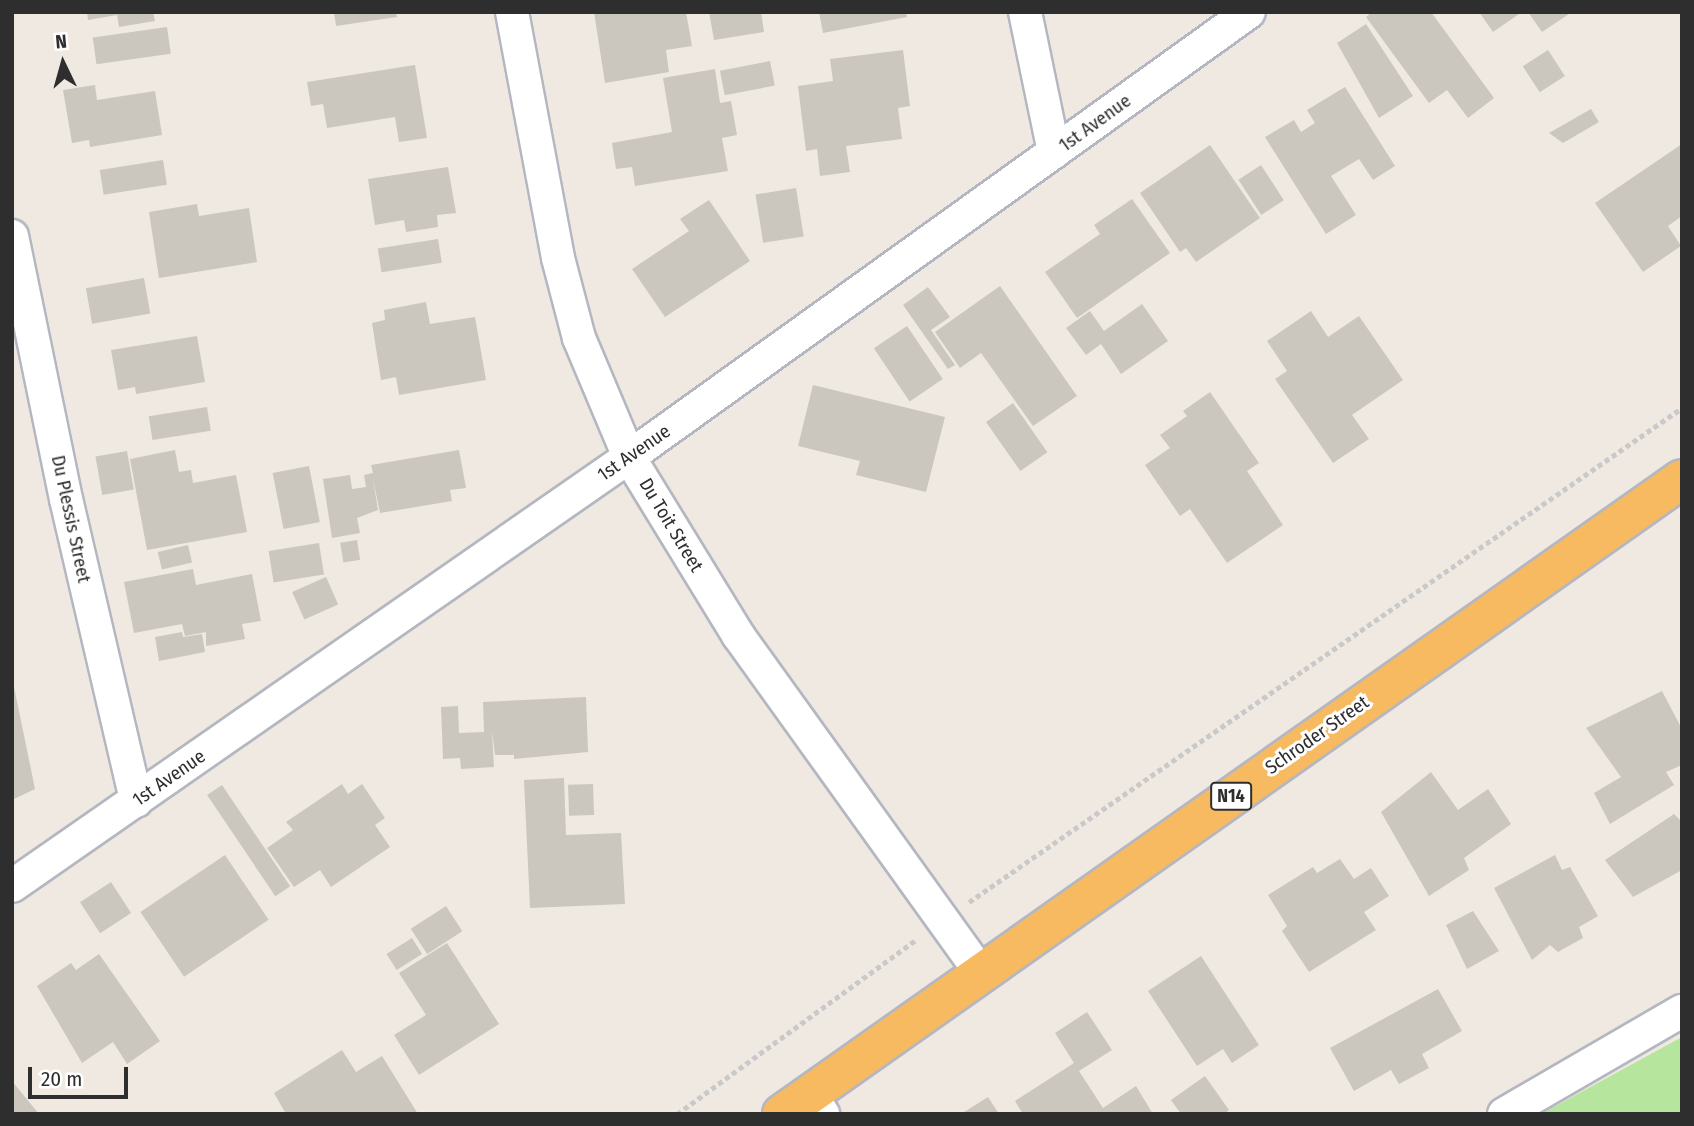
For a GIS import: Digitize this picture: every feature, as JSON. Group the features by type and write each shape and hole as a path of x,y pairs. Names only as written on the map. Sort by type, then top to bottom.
{"highway":[{"name":"Schroder Street","path":"805,1107 979,971 1682,479"}],"street":[{"name":"Du Toit Street","path":"512,12 558,258 579,338 629,457 738,635 979,971"},
{"path":"1025,12 1054,152"},
{"name":"1st Avenue","path":"12,886 629,457 1250,12"},
{"name":"Du Plessis Street","path":"12,236 66,499 136,801"},
{"path":"1504,1114 1682,1011"}],"path":[{"path":"677,1114 943,920 1682,408"}],"green space":[{"path":"1682,1037 1682,1114 1541,1114"}],"building":[{"path":"87,12 153,12 155,21 119,27 117,15 88,20"},
{"path":"334,12 396,12 397,17 336,26"},
{"path":"594,12 686,12 692,46 666,50 669,72 605,83"},
{"path":"709,12 761,12 764,32 714,40"},
{"path":"819,12 906,12 907,17 823,33"},
{"path":"1372,12 1431,12 1494,98 1468,118 1447,90 1429,103 1366,17"},
{"path":"1479,12 1522,12 1493,32"},
{"path":"1528,12 1572,12 1542,32"},
{"path":"1366,24 1413,96 1379,118 1337,43"},
{"path":"167,27 171,54 96,64 93,37"},
{"path":"903,50 910,106 898,108 902,139 846,146 850,172 820,176 817,149 806,151 798,86 833,81 830,59"},
{"path":"1548,50 1565,76 1540,92 1523,66"},
{"path":"770,61 775,86 725,95 720,71"},
{"path":"415,65 427,138 399,142 395,117 327,128 323,104 311,106 307,82"},
{"path":"715,69 720,103 731,101 737,135 722,138 728,171 635,186 632,167 616,169 612,143 672,132 663,78"},
{"path":"95,85 97,100 155,91 162,135 90,147 89,140 72,143 63,90"},
{"path":"1345,87 1395,166 1373,180 1359,159 1331,176 1356,215 1326,234 1265,137 1294,120 1301,132 1315,123 1307,110"},
{"path":"1591,109 1599,122 1563,143 1549,133"},
{"path":"1682,144 1682,216 1668,226 1681,246 1643,272 1595,203"},
{"path":"1210,145 1260,218 1196,262 1186,248 1180,252 1140,193"},
{"path":"163,160 167,185 104,195 100,170"},
{"path":"1261,165 1284,200 1261,215 1238,180"},
{"path":"448,167 456,213 437,215 438,227 406,232 404,220 375,225 368,179"},
{"path":"796,188 804,236 763,243 756,194"},
{"path":"1132,199 1170,253 1077,318 1045,272 1100,234 1094,225"},
{"path":"709,200 750,261 665,317 632,269 689,231 680,219"},
{"path":"197,204 199,216 249,208 257,262 159,278 149,212"},
{"path":"438,239 442,263 382,272 378,249"},
{"path":"144,278 150,313 92,324 86,288"},
{"path":"1000,286 1077,396 1033,426 981,353 960,368 935,332"},
{"path":"928,287 950,317 931,330 955,365 948,369 903,305"},
{"path":"426,302 430,324 475,317 486,380 399,395 396,377 381,380 372,323 385,320 384,310"},
{"path":"1142,304 1168,341 1121,374 1101,344 1086,355 1066,328 1090,311 1104,331"},
{"path":"1311,311 1328,337 1359,316 1403,380 1352,415 1369,439 1333,463 1275,379 1287,371 1267,341"},
{"path":"907,326 943,379 910,401 874,348"},
{"path":"197,336 205,382 136,394 135,387 118,390 111,350"},
{"path":"813,385 945,417 926,492 856,475 860,461 798,446"},
{"path":"1210,392 1259,463 1247,471 1283,525 1227,563 1190,509 1180,516 1145,465 1170,448 1160,435 1187,416 1183,411"},
{"path":"1013,403 1047,452 1020,471 986,422"},
{"path":"207,407 211,431 152,440 149,416"},
{"path":"175,450 179,472 191,470 193,483 236,475 247,532 147,550 130,459"},
{"path":"459,450 466,488 450,490 452,501 380,513 373,479 378,510 357,518 360,533 332,538 323,479 350,475 352,489 366,487 364,475 373,473 371,465"},
{"path":"127,451 134,489 102,495 95,457"},
{"path":"309,466 320,522 284,529 273,473"},
{"path":"357,540 360,560 343,562 340,543"},
{"path":"319,543 324,575 274,583 269,551"},
{"path":"188,545 192,563 162,570 158,552"},
{"path":"193,569 196,585 252,574 261,621 242,624 245,639 206,646 206,632 185,636 182,624 134,633 124,582"},
{"path":"326,577 338,604 304,619 292,592"},
{"path":"182,632 183,637 202,634 205,652 159,661 155,637"},
{"path":"12,677 35,789 12,800"},
{"path":"1662,691 1682,729 1682,765 1666,772 1674,785 1610,824 1594,793 1621,777 1586,728"},
{"path":"586,697 588,752 514,759 514,755 495,755 492,731 494,767 461,769 460,758 443,759 441,707 458,706 459,733 484,732 483,702"},
{"path":"1431,772 1458,810 1488,789 1511,824 1464,858 1469,870 1429,896 1381,812"},
{"path":"564,778 566,835 621,833 625,904 530,908 524,780"},
{"path":"342,784 348,794 362,784 385,818 375,825 390,847 331,887 320,870 294,887 267,848 293,830 286,822"},
{"path":"593,784 594,815 569,816 568,785"},
{"path":"222,785 290,886 275,896 207,795"},
{"path":"1674,814 1682,822 1682,870 1633,897 1605,860"},
{"path":"225,855 269,920 184,977 140,912"},
{"path":"1555,855 1562,870 1570,867 1598,916 1579,927 1583,938 1558,952 1550,945 1532,960 1494,888"},
{"path":"1340,859 1354,879 1371,868 1389,896 1364,912 1376,930 1309,972 1282,931 1287,926 1268,895 1313,867 1317,873"},
{"path":"111,882 131,913 100,933 80,902"},
{"path":"446,906 462,931 427,954 411,929"},
{"path":"1473,911 1499,951 1467,969 1446,925"},
{"path":"412,938 422,954 397,970 387,954"},
{"path":"447,943 499,1024 419,1075 394,1035 426,1015 399,973"},
{"path":"99,954 160,1041 127,1064 113,1042 82,1063 37,986 71,963 76,970"},
{"path":"1201,956 1259,1045 1232,1063 1223,1049 1197,1066 1148,991"},
{"path":"1438,989 1462,1031 1422,1054 1429,1068 1399,1084 1391,1070 1354,1091 1330,1048"},
{"path":"1087,1012 1112,1050 1079,1071 1103,1108 1136,1086 1153,1114 1023,1114 1015,1101 1074,1063 1055,1033"},
{"path":"342,1050 356,1072 382,1056 418,1114 286,1114 274,1093"},
{"path":"1205,1076 1229,1110 1224,1114 1181,1114 1171,1100"},
{"path":"12,1081 39,1114 12,1114"},
{"path":"988,1097 999,1114 961,1114"}]}
